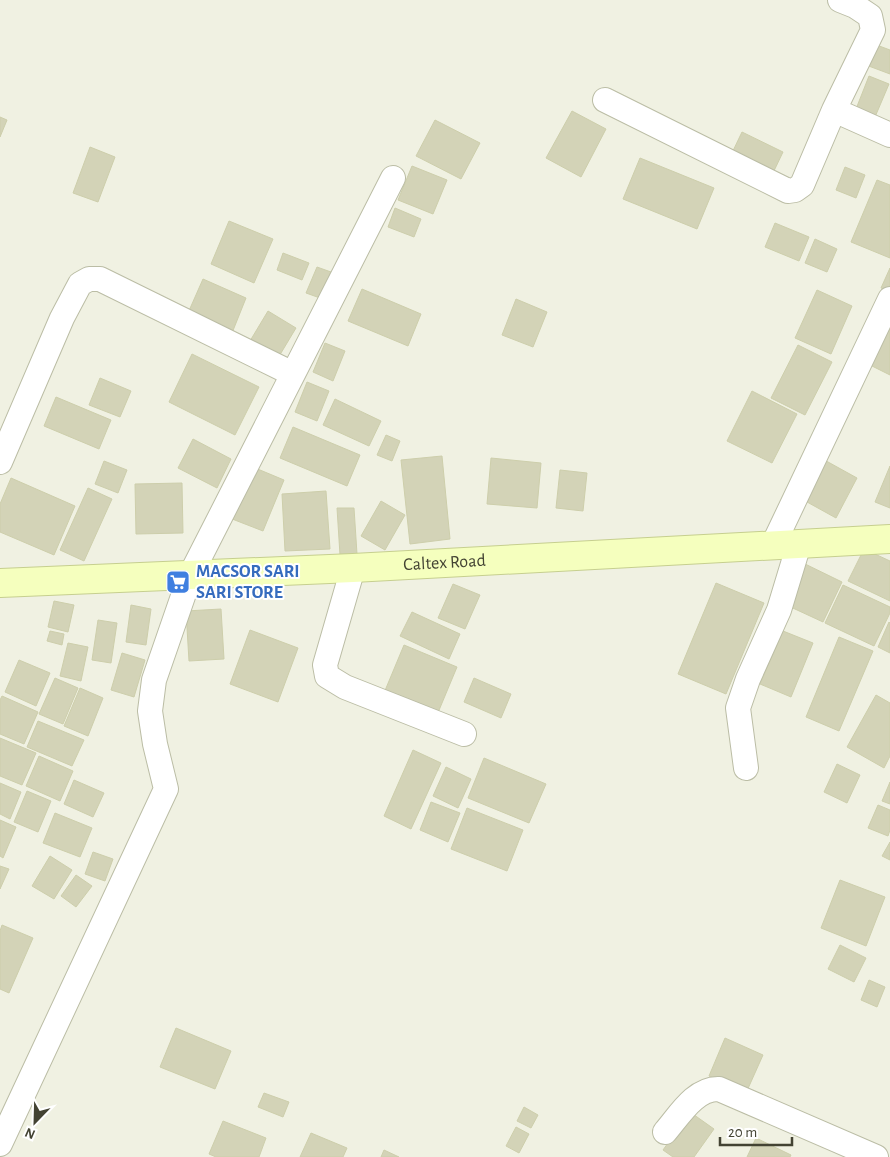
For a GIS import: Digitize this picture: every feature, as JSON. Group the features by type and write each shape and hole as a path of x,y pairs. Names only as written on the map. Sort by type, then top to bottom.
{"street":[{"path":"605,100 788,191 796,190 802,185 834,110 873,30 870,16 840,0"},
{"path":"834,110 890,135"},
{"path":"0,1144 163,799 166,781 155,744 150,711 154,680 190,576 393,178"},
{"path":"0,462 62,318 80,284 89,279 100,279 293,374"},
{"path":"746,768 738,708 748,680 779,610 786,545 890,299"},
{"name":"Caltex Road","path":"0,583 353,568 890,539"},
{"path":"353,568 325,665 328,676 345,687 464,734"},
{"path":"665,1132 686,1107 703,1091 719,1088 876,1157"}],"building":[{"path":"874,44 890,50 890,74 866,65"},
{"path":"869,76 889,84 875,117 856,109"},
{"path":"572,111 606,129 581,177 546,158"},
{"path":"0,117 7,120 0,137"},
{"path":"435,120 480,143 461,179 416,156"},
{"path":"742,132 783,152 772,175 731,155"},
{"path":"90,147 115,157 98,202 73,193"},
{"path":"640,158 714,188 697,229 623,199"},
{"path":"412,166 447,180 433,214 398,200"},
{"path":"845,167 865,175 856,198 836,190"},
{"path":"877,180 890,185 890,258 851,242"},
{"path":"395,208 421,219 414,237 388,227"},
{"path":"229,221 273,239 254,283 211,264"},
{"path":"775,223 809,237 799,261 765,247"},
{"path":"815,239 837,249 827,272 805,263"},
{"path":"283,253 309,263 302,280 277,270"},
{"path":"317,267 331,272 320,298 306,293"},
{"path":"890,268 890,291 881,288"},
{"path":"203,279 246,298 232,333 188,313"},
{"path":"362,289 421,314 408,346 348,321"},
{"path":"817,290 852,306 831,354 795,338"},
{"path":"516,299 547,312 533,347 502,335"},
{"path":"268,311 296,328 278,358 250,341"},
{"path":"890,312 890,375 862,361"},
{"path":"325,343 345,351 333,381 313,372"},
{"path":"798,345 832,362 805,415 771,398"},
{"path":"192,354 259,387 235,435 169,402"},
{"path":"100,378 131,391 120,417 89,405"},
{"path":"307,382 329,391 317,421 295,412"},
{"path":"752,391 797,414 772,463 727,441"},
{"path":"56,397 111,420 99,449 44,426"},
{"path":"335,399 381,421 369,446 323,425"},
{"path":"293,427 360,455 347,486 280,458"},
{"path":"386,435 400,441 392,461 377,455"},
{"path":"193,439 231,459 217,488 178,468"},
{"path":"442,456 450,539 410,544 401,460"},
{"path":"819,457 857,478 836,518 798,497"},
{"path":"491,458 541,463 537,508 487,504"},
{"path":"104,461 127,470 118,493 95,484"},
{"path":"248,465 284,480 263,531 227,517"},
{"path":"890,466 890,508 875,502"},
{"path":"560,470 587,473 583,511 556,508"},
{"path":"11,478 75,506 54,555 0,532 0,504"},
{"path":"182,483 183,533 136,534 135,484"},
{"path":"88,488 112,499 84,561 60,550"},
{"path":"326,491 330,549 285,551 282,494"},
{"path":"381,501 405,515 385,550 361,536"},
{"path":"337,508 354,508 357,554 340,555"},
{"path":"864,549 890,561 890,601 848,581"},
{"path":"801,562 842,582 823,622 782,603"},
{"path":"716,583 764,603 726,694 678,674"},
{"path":"453,584 480,595 465,629 438,618"},
{"path":"843,585 890,607 890,613 874,646 825,623"},
{"path":"54,601 74,605 68,632 48,627"},
{"path":"131,605 151,609 146,645 126,642"},
{"path":"221,609 224,659 189,661 186,611"},
{"path":"412,612 460,634 449,659 400,636"},
{"path":"98,620 117,623 111,663 92,660"},
{"path":"890,623 890,653 878,647"},
{"path":"250,630 298,648 278,702 230,684"},
{"path":"50,631 64,634 62,645 47,641"},
{"path":"783,631 813,643 791,697 760,684"},
{"path":"839,637 873,651 839,731 806,717"},
{"path":"68,643 88,647 81,681 60,676"},
{"path":"404,645 457,667 437,715 384,693"},
{"path":"122,653 145,660 134,697 111,690"},
{"path":"19,660 50,673 36,706 5,692"},
{"path":"55,678 78,688 63,724 39,714"},
{"path":"474,678 511,694 501,718 464,702"},
{"path":"80,688 103,698 88,736 64,726"},
{"path":"876,695 890,703 890,756 884,768 847,747"},
{"path":"2,696 38,712 24,744 0,734 0,700"},
{"path":"38,721 84,740 72,766 27,747"},
{"path":"0,738 36,753 22,785 0,776"},
{"path":"413,750 441,763 411,829 384,816"},
{"path":"39,756 73,771 60,801 26,786"},
{"path":"484,758 546,784 529,823 468,798"},
{"path":"837,764 860,775 847,803 824,792"},
{"path":"446,767 471,779 458,808 433,796"},
{"path":"74,780 104,793 93,817 64,804"},
{"path":"890,782 890,804 882,801"},
{"path":"0,783 21,792 10,819 0,814"},
{"path":"27,791 51,801 38,832 14,822"},
{"path":"431,802 460,813 448,842 420,830"},
{"path":"878,805 890,810 890,830 888,836 868,828"},
{"path":"467,808 523,830 507,871 451,849"},
{"path":"55,813 92,828 80,857 43,843"},
{"path":"0,820 16,827 3,858 0,856"},
{"path":"890,842 890,860 882,856"},
{"path":"93,852 113,859 105,881 85,874"},
{"path":"50,856 72,870 54,899 32,886"},
{"path":"0,866 9,869 0,889"},
{"path":"76,875 92,886 76,907 61,896"},
{"path":"840,880 885,897 866,946 821,928"},
{"path":"2,925 33,938 9,993 0,989 0,931"},
{"path":"840,945 866,958 854,982 828,969"},
{"path":"869,980 885,987 877,1007 861,1000"},
{"path":"176,1028 231,1051 215,1089 160,1067"},
{"path":"725,1038 763,1055 746,1093 709,1076"},
{"path":"264,1093 289,1102 283,1117 258,1107"},
{"path":"524,1107 538,1115 531,1128 517,1121"},
{"path":"690,1112 714,1129 694,1157 673,1157 663,1150"},
{"path":"223,1121 266,1138 259,1157 216,1157 209,1154"},
{"path":"516,1127 529,1134 519,1153 506,1146"},
{"path":"311,1133 347,1148 343,1157 300,1157"},
{"path":"756,1138 791,1155 790,1157 747,1157"},
{"path":"384,1150 399,1157 381,1157"}],"place":[{"name":"MACSOR SARI SARI STORE","path":"178,582"}]}
